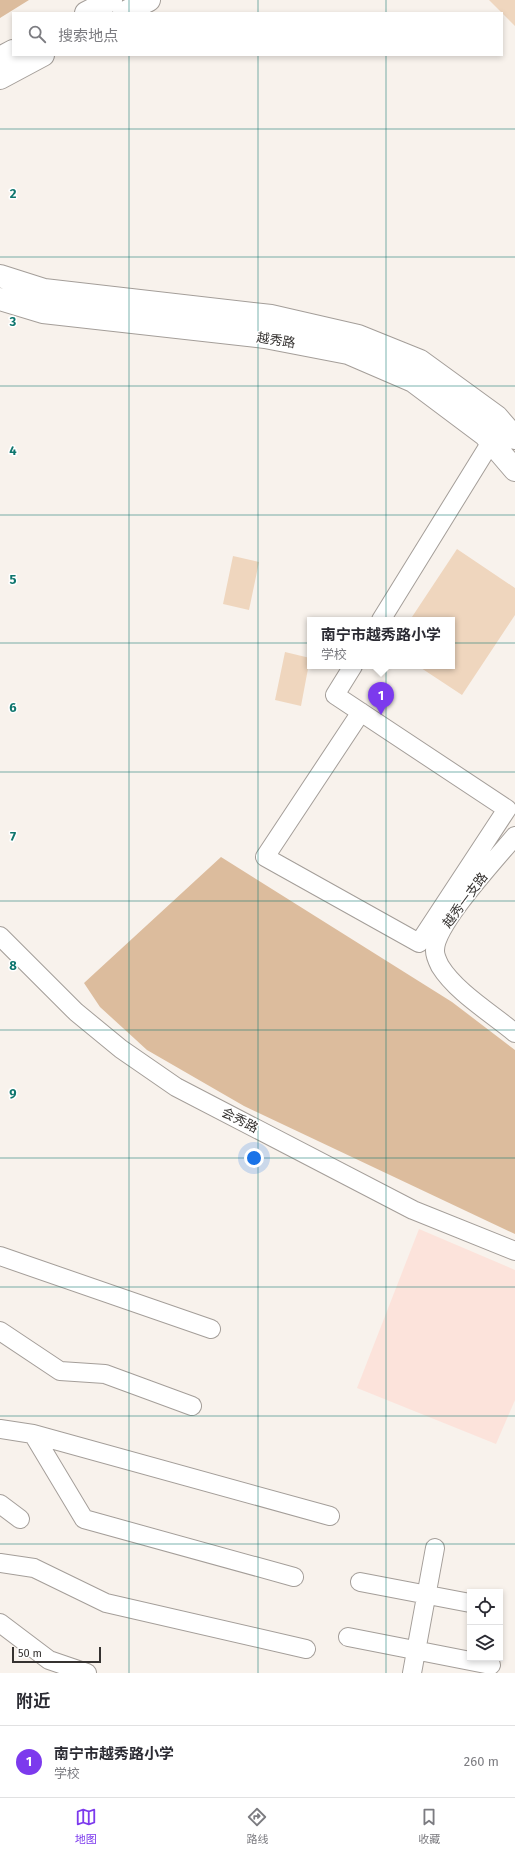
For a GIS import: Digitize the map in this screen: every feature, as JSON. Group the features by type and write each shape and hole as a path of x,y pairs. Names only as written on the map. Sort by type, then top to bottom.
{"main road":[{"path":"126,12 149,0"},
{"path":"0,58 12,52"},
{"path":"0,78 41,56"},
{"name":"越秀路","path":"0,276 44,290 271,316 358,336 420,361 497,417 515,438"},
{"name":"越秀路","path":"0,299 43,312 265,337 348,353 413,381 485,435 515,470"}],"street":[{"path":"383,617 491,442"},
{"path":"350,669 335,695 361,712 507,809 419,944 265,858 361,712"},
{"name":"越秀一支路","path":"515,836 459,905 441,930 435,951 439,965 454,984 515,1033"},
{"name":"会秀路","path":"0,936 76,1012 121,1049 176,1087 413,1210 515,1251"},
{"path":"0,1256 210,1329"},
{"path":"0,1331 60,1371 105,1374 192,1406"},
{"path":"0,1429 33,1434 330,1516"},
{"path":"33,1434 84,1519 294,1577"},
{"path":"0,1504 20,1519"},
{"path":"412,1673 435,1548"},
{"path":"0,1563 34,1568 106,1603 306,1649"},
{"path":"360,1582 467,1602"},
{"path":"0,1623 49,1660 87,1673"},
{"path":"348,1638 491,1665"}],"shaded area":[{"path":"0,0 29,0 0,18"},
{"path":"489,0 515,0 515,26 503,14 503,12 501,12"},
{"path":"457,549 515,588 515,615 462,695 423,669 455,669 455,617 412,617"},
{"path":"233,556 259,562 249,610 223,604"},
{"path":"285,652 307,657 308,669 301,706 275,700"},
{"path":"221,857 452,1002 515,1050 515,1234 244,1106 147,1050 100,1007 84,983"},
{"path":"419,1229 515,1270 515,1400 496,1444 357,1388"}],"place":[{"name":"南宁市越秀路小学","path":"381,715"}]}
